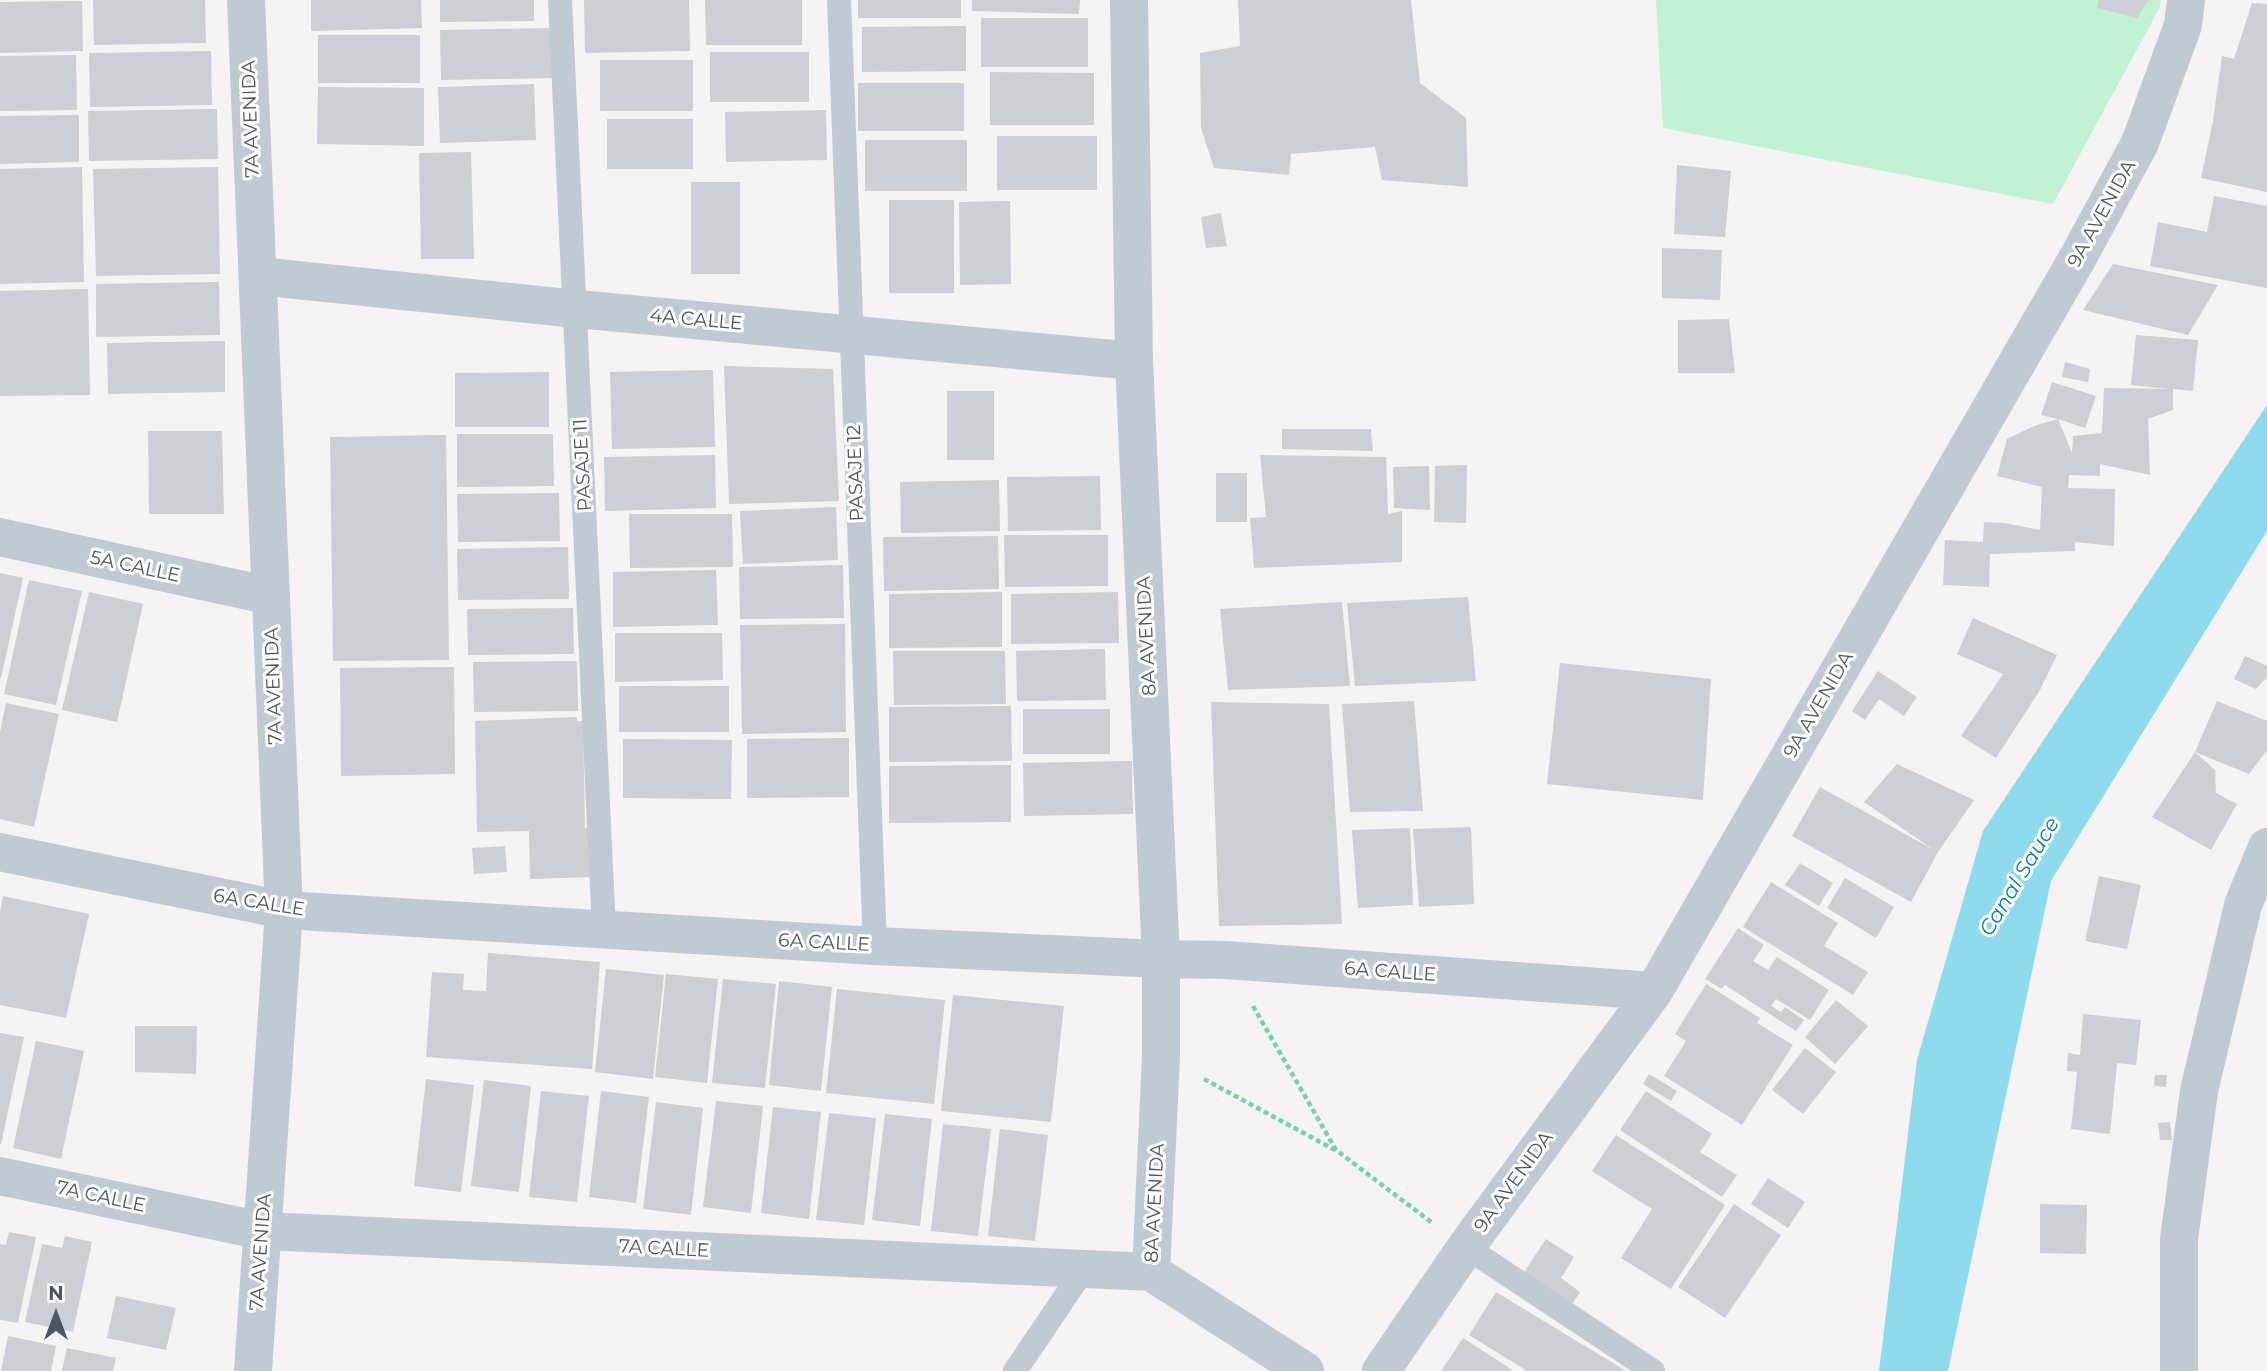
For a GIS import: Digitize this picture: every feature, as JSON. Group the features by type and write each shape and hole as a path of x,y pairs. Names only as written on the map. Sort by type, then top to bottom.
{"street":[{"name":"7A AVENIDA","path":"246,0 284,910 253,1371"},
{"name":"8A AVENIDA","path":"1129,0 1135,361 1161,959 1161,1056 1151,1272"},
{"name":"9A AVENIDA","path":"1381,1371 1466,1247 1654,992 2070,271 2140,143 2183,25 2186,0"},
{"name":"4A CALLE","path":"258,276 1135,361"},
{"name":"5A CALLE","path":"0,537 271,596"},
{"path":"2179,1371 2179,1239 2199,1091 2242,905 2267,847"},
{"name":"6A CALLE","path":"0,852 284,910 875,946 1226,960 1654,992"},
{"name":"7A CALLE","path":"0,1176 263,1231 1151,1272"},
{"path":"1151,1272 1305,1371"}],"lane":[{"name":"PASAJE 11","path":"560,0 577,309 604,930"},
{"name":"PASAJE 12","path":"839,0 875,946"},
{"path":"1466,1247 1653,1371"},
{"path":"1015,1371 1084,1269"}],"path":[{"path":"1226,960 1336,1150"},
{"path":"1161,1056 1336,1150 1466,1247"}],"green space":[{"path":"1656,0 2161,0 2160,7 2053,204 1663,128"}],"water":[{"name":"Canal Sauce","path":"2267,405 2267,531 2051,881 1948,1371 1879,1371 1917,1060 1983,831"}],"building":[{"path":"93,0 205,0 206,43 94,45"},
{"path":"311,0 421,0 422,28 311,31"},
{"path":"440,0 534,0 534,21 440,22"},
{"path":"584,0 689,0 690,51 585,53"},
{"path":"705,0 802,0 802,45 706,45"},
{"path":"858,0 961,0 961,18 858,18"},
{"path":"972,0 1080,0 1079,14 972,11"},
{"path":"1238,0 1411,0 1420,83 1466,118 1468,187 1382,180 1375,147 1291,154 1289,175 1214,168 1201,128 1200,53 1240,46"},
{"path":"2099,0 2148,0 2137,18 2097,8"},
{"path":"82,1 83,51 0,53 0,2"},
{"path":"2252,3 2267,4 2267,192 2201,178 2213,121 2222,56 2234,59"},
{"path":"981,18 1088,18 1088,67 981,67"},
{"path":"966,26 966,71 862,72 862,27"},
{"path":"553,28 554,78 441,80 440,30"},
{"path":"318,35 420,35 420,83 318,83"},
{"path":"211,51 212,105 90,107 89,53"},
{"path":"710,52 809,52 809,102 710,102"},
{"path":"76,55 77,110 0,111 0,56"},
{"path":"600,60 693,60 693,111 600,111"},
{"path":"990,72 1094,73 1094,125 990,125"},
{"path":"858,83 964,83 964,131 858,131"},
{"path":"534,84 536,140 440,143 438,87"},
{"path":"318,87 424,88 424,146 317,144"},
{"path":"217,109 218,159 89,161 88,111"},
{"path":"826,110 827,160 726,162 725,112"},
{"path":"79,115 79,162 0,164 0,116"},
{"path":"607,119 693,119 693,169 607,169"},
{"path":"997,136 1097,136 1097,190 997,190"},
{"path":"865,140 967,140 967,191 865,191"},
{"path":"471,152 474,259 421,259 419,153"},
{"path":"1677,165 1731,171 1725,237 1674,234"},
{"path":"82,167 84,282 0,284 0,169"},
{"path":"218,167 220,274 96,276 93,169"},
{"path":"691,182 740,182 740,274 691,274"},
{"path":"2214,196 2267,206 2267,288 2150,266 2158,222 2207,232"},
{"path":"889,200 954,200 954,293 889,293"},
{"path":"1010,201 1011,284 960,285 959,202"},
{"path":"1221,213 1227,246 1206,248 1201,217"},
{"path":"1662,248 1722,250 1720,300 1662,298"},
{"path":"2113,264 2218,285 2188,335 2083,310"},
{"path":"219,282 220,335 96,337 96,284"},
{"path":"88,289 90,395 0,396 0,291"},
{"path":"1729,319 1735,373 1678,373 1678,320"},
{"path":"2136,335 2198,340 2193,391 2173,389 2173,410 2148,419 2150,475 2100,464 2100,476 2069,475 2068,488 2115,489 2114,546 2075,542 2075,551 1990,554 1989,587 1943,585 1945,540 1983,542 1984,522 2040,530 2042,487 1997,476 2007,439 2034,426 2058,419 2072,453 2073,436 2102,433 2104,388 2169,389 2131,385"},
{"path":"225,341 225,392 108,394 107,343"},
{"path":"2065,362 2090,369 2088,382 2062,377"},
{"path":"724,366 833,369 839,501 729,504"},
{"path":"713,370 715,447 612,449 610,372"},
{"path":"549,372 549,427 455,427 455,373"},
{"path":"2052,382 2096,396 2085,428 2041,415"},
{"path":"947,391 994,391 994,460 947,460"},
{"path":"1282,429 1371,429 1373,451 1282,449"},
{"path":"148,431 222,431 224,514 149,514"},
{"path":"457,434 553,434 554,486 457,487"},
{"path":"446,435 449,660 333,661 330,437"},
{"path":"715,455 716,508 605,511 604,457"},
{"path":"1260,455 1386,457 1388,514 1402,511 1402,562 1254,568 1250,518 1266,517"},
{"path":"1467,465 1466,523 1434,522 1435,466"},
{"path":"1429,466 1430,510 1394,508 1393,467"},
{"path":"1216,473 1247,473 1247,522 1216,522"},
{"path":"1100,476 1101,530 1008,531 1007,477"},
{"path":"999,480 1000,531 901,533 900,482"},
{"path":"559,493 560,541 458,542 457,494"},
{"path":"836,507 838,560 743,564 740,511"},
{"path":"629,514 732,514 733,567 630,568"},
{"path":"1004,535 1108,535 1108,586 1005,587"},
{"path":"998,536 999,589 884,591 883,537"},
{"path":"568,547 569,599 458,600 457,549"},
{"path":"843,565 844,618 740,619 739,567"},
{"path":"716,570 718,625 613,627 613,572"},
{"path":"0,573 23,578 1,678 0,678"},
{"path":"29,580 82,591 56,705 4,694"},
{"path":"89,592 143,604 117,722 62,710"},
{"path":"1002,592 1002,647 889,648 889,594"},
{"path":"1118,592 1119,643 1011,644 1011,594"},
{"path":"1468,597 1476,681 1355,686 1347,603"},
{"path":"1342,602 1350,686 1228,690 1220,609"},
{"path":"573,608 574,654 468,655 467,609"},
{"path":"1973,618 2057,655 2040,690 1996,758 1961,736 2003,674 1957,654"},
{"path":"845,624 846,732 742,734 740,625"},
{"path":"615,633 722,633 723,680 615,682"},
{"path":"1105,649 1106,700 1017,701 1016,651"},
{"path":"893,651 1005,651 1006,704 894,705"},
{"path":"2245,656 2267,666 2267,677 2256,689 2234,679"},
{"path":"577,661 578,711 474,712 473,662"},
{"path":"1560,663 1711,679 1703,800 1547,784"},
{"path":"454,667 455,774 341,776 340,668"},
{"path":"1878,671 1917,697 1904,716 1879,699 1865,720 1852,711"},
{"path":"619,686 729,686 729,732 619,732"},
{"path":"1414,701 1423,811 1350,812 1342,704"},
{"path":"2217,701 2267,721 2267,750 2249,774 2195,752"},
{"path":"1211,702 1329,704 1342,924 1219,926"},
{"path":"6,703 59,714 34,827 0,819 0,732"},
{"path":"1011,706 1012,761 889,762 889,707"},
{"path":"1023,709 1110,709 1110,754 1023,754"},
{"path":"577,717 577,721 583,721 585,828 591,827 593,877 530,879 529,831 477,832 475,721"},
{"path":"849,738 849,797 747,798 747,739"},
{"path":"623,739 732,740 731,799 623,798"},
{"path":"2195,752 2215,770 2216,793 2237,804 2211,850 2152,817"},
{"path":"1132,761 1133,814 1024,816 1023,763"},
{"path":"1897,764 1974,800 1938,852 1911,902 1792,836 1820,787 1934,850 1864,802"},
{"path":"1011,765 1011,822 889,823 889,766"},
{"path":"1471,827 1474,904 1419,907 1413,829"},
{"path":"1410,828 1413,905 1358,908 1352,830"},
{"path":"505,846 507,872 474,874 472,848"},
{"path":"1800,863 1833,883 1819,906 1785,885"},
{"path":"2099,876 2141,885 2127,949 2085,941"},
{"path":"1845,878 1894,907 1876,938 1827,908"},
{"path":"1771,882 1838,923 1824,946 1868,972 1853,995 1743,927"},
{"path":"3,896 89,914 66,1018 0,1005 0,912"},
{"path":"1738,928 1764,945 1753,961 1768,970 1777,957 1829,990 1810,1020 1776,999 1771,1006 1781,1012 1785,1007 1804,1020 1796,1031 1725,985 1722,989 1705,979"},
{"path":"488,953 600,962 592,1069 426,1057 432,972 464,974 463,990 486,991"},
{"path":"606,969 664,975 653,1079 595,1072"},
{"path":"666,974 718,979 707,1083 655,1077"},
{"path":"723,979 776,984 765,1088 712,1083"},
{"path":"779,981 832,987 821,1091 769,1085"},
{"path":"1706,984 1760,1018 1757,1023 1793,1045 1742,1125 1664,1076 1686,1041 1675,1034"},
{"path":"837,989 945,1000 934,1104 826,1093"},
{"path":"953,995 1064,1006 1051,1122 941,1111"},
{"path":"1836,1000 1868,1026 1835,1064 1805,1037"},
{"path":"2083,1014 2141,1020 2136,1065 2117,1063 2110,1134 2071,1129 2077,1072 2067,1071 2068,1053 2080,1055"},
{"path":"135,1026 197,1026 196,1074 135,1072"},
{"path":"0,1033 24,1037 1,1144 0,1144"},
{"path":"36,1041 84,1051 61,1159 13,1148"},
{"path":"1805,1048 1836,1072 1803,1114 1772,1090"},
{"path":"1649,1074 1677,1091 1671,1101 1643,1084"},
{"path":"2155,1075 2167,1075 2166,1087 2154,1086"},
{"path":"426,1079 474,1085 461,1192 414,1186"},
{"path":"484,1080 531,1086 519,1192 471,1186"},
{"path":"541,1091 589,1096 577,1202 529,1197"},
{"path":"601,1091 649,1097 636,1203 589,1197"},
{"path":"1646,1091 1712,1134 1700,1152 1737,1175 1722,1197 1620,1130"},
{"path":"716,1101 763,1106 751,1213 703,1207"},
{"path":"656,1102 703,1108 691,1215 643,1209"},
{"path":"773,1107 821,1112 809,1219 761,1213"},
{"path":"829,1113 876,1118 864,1225 816,1220"},
{"path":"885,1114 932,1119 920,1226 872,1220"},
{"path":"2170,1122 2172,1140 2160,1140 2158,1123"},
{"path":"943,1124 991,1129 978,1236 931,1231"},
{"path":"1000,1129 1048,1135 1035,1241 988,1236"},
{"path":"1616,1135 1725,1205 1671,1289 1621,1258 1652,1209 1592,1171"},
{"path":"1768,1178 1805,1202 1788,1228 1751,1204"},
{"path":"1734,1204 1781,1235 1725,1318 1678,1287"},
{"path":"2040,1204 2087,1205 2086,1254 2040,1253"},
{"path":"9,1232 36,1237 18,1323 0,1320 0,1244 6,1245"},
{"path":"65,1236 92,1242 73,1332 25,1322 42,1244 62,1248"},
{"path":"1546,1239 1574,1257 1561,1278 1580,1292 1572,1304 1524,1272"},
{"path":"1496,1292 1626,1371 1527,1371 1469,1335"},
{"path":"116,1296 176,1308 166,1350 107,1338"},
{"path":"8,1336 56,1346 51,1371 1,1371"},
{"path":"1463,1338 1514,1371 1441,1371"},
{"path":"67,1348 116,1358 113,1371 62,1371"}]}
